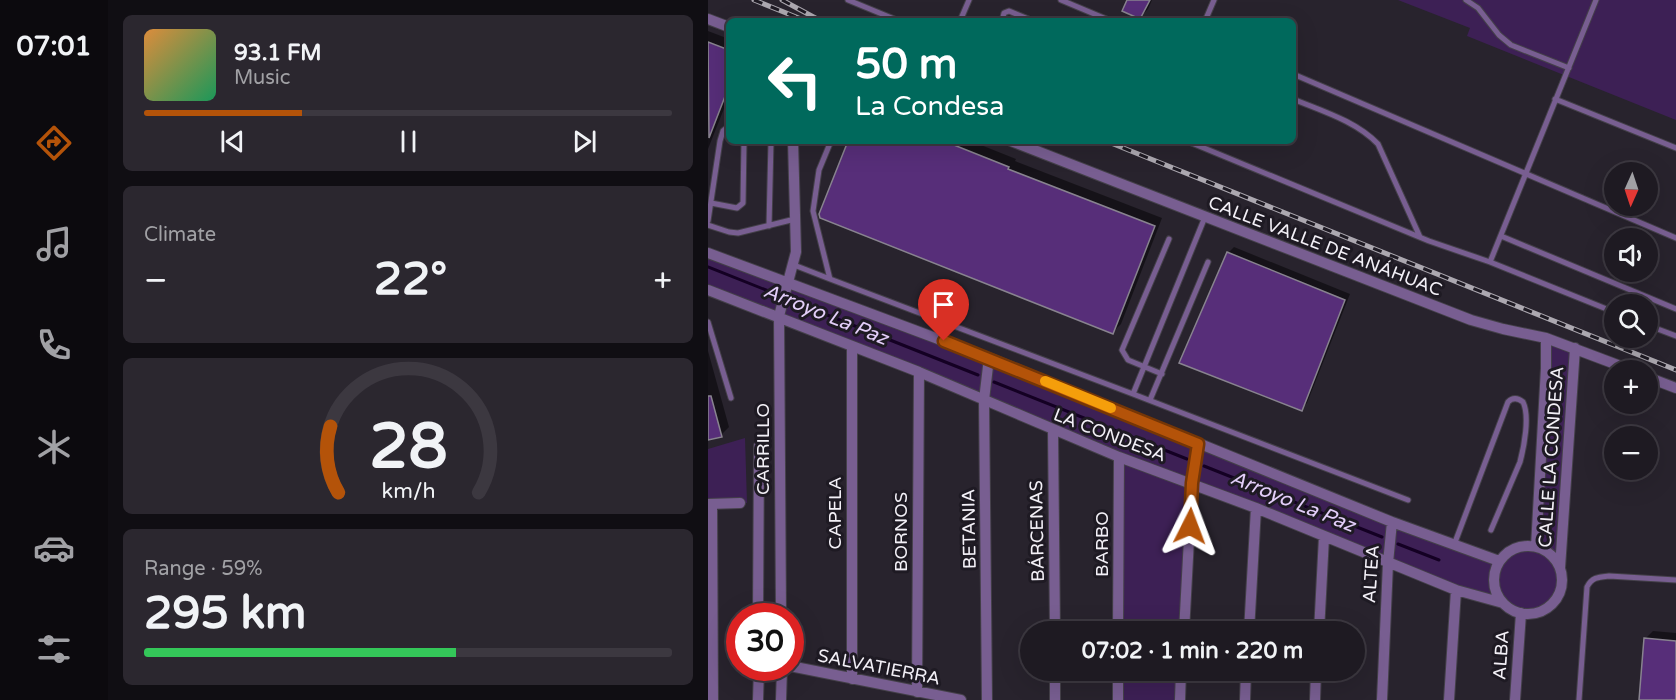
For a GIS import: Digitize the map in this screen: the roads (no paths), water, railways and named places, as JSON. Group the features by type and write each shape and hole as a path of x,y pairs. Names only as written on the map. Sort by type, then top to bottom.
{"street":[{"path":"708,19 726,26"},
{"name":"CARRILLO","path":"781,603 779,313 796,252 793,144"},
{"name":"CALLE VALLE DE ANÁHUAC","path":"1019,144 1471,320 1546,338 1606,360"},
{"name":"LA CONDESA","path":"708,253 787,285 989,358 1392,522 1499,561"},
{"name":"LA CONDESA","path":"708,290 779,313 852,347 918,372 1119,458 1256,508 1456,590 1503,603"},
{"name":"CALLE LA CONDESA","path":"1536,547 1546,338"},
{"name":"CAPELA","path":"852,347 852,679"},
{"name":"CALLE LA CONDESA","path":"1560,568 1575,348"},
{"name":"BETANIA","path":"987,700 984,400 989,358"},
{"name":"BORNOS","path":"917,692 918,372"},
{"path":"1658,381 1676,388"},
{"name":"BÁRCENAS","path":"1053,430 1054,621"},
{"path":"1185,621 1192,483 1198,444"},
{"path":"758,603 759,446"},
{"name":"BARBO","path":"1118,621 1119,458"},
{"path":"712,700 710,504 740,503"},
{"path":"1250,621 1256,508"},
{"name":"ALTEA","path":"1382,700 1392,522"},
{"path":"1319,621 1324,537"},
{"path":"1522,546 1536,547 1546,551 1560,568 1562,578 1560,588 1556,598 1541,611 1521,613 1503,603 1496,594 1494,571 1499,561 1509,551 1522,546"},
{"path":"1449,700 1456,590"},
{"name":"ALBA","path":"1515,700 1521,613"},
{"name":"SALVATIERRA","path":"804,669 961,700"},
{"path":"758,700 759,681"},
{"path":"782,681 782,700"},
{"path":"1055,681 1055,700"},
{"path":"1118,681 1118,700"},
{"path":"1180,700 1181,681"},
{"path":"1245,700 1246,681"},
{"path":"1315,700 1316,681"}],"lane":[{"path":"848,0 892,18"},
{"path":"961,18 969,0"},
{"path":"1061,0 1104,18"},
{"path":"1206,18 1214,0"},
{"path":"1466,0 1478,8 1499,35 1511,45 1569,68"},
{"path":"1490,262 1596,0"},
{"path":"1003,18 1004,13 1009,11 1026,18"},
{"path":"1296,75 1676,238"},
{"path":"1555,99 1676,148"},
{"path":"1296,100 1350,123 1368,134 1378,144 1420,237"},
{"path":"726,128 720,141 708,223 729,232 738,233 796,218"},
{"path":"711,203 737,208 742,206 744,144"},
{"path":"769,226 771,144"},
{"path":"830,144 819,170 813,211 830,279"},
{"path":"1194,144 1420,237 1490,262 1604,308"},
{"path":"1133,394 1205,218"},
{"path":"1501,236 1676,309"},
{"path":"1162,374 1128,360 1122,350 1169,238"},
{"path":"1150,400 1208,262"},
{"path":"794,265 1408,500"},
{"path":"708,322 731,398"},
{"path":"1658,329 1676,336"},
{"path":"1454,545 1508,402 1517,399 1523,402 1526,410 1522,451 1491,530"},
{"path":"1579,700 1587,587 1590,581 1600,576 1676,580"}],"waterway":[{"name":"Arroyo La Paz","path":"708,267 781,296"},
{"name":"Arroyo La Paz","path":"787,299 978,375"},
{"name":"Arroyo La Paz","path":"994,382 1187,459"},
{"name":"Arroyo La Paz","path":"1204,466 1382,537"},
{"name":"Arroyo La Paz","path":"1398,544 1439,560"}],"railway":[{"path":"754,0 799,18"},
{"path":"782,0 815,18"},
{"path":"1113,144 1676,370"}]}
